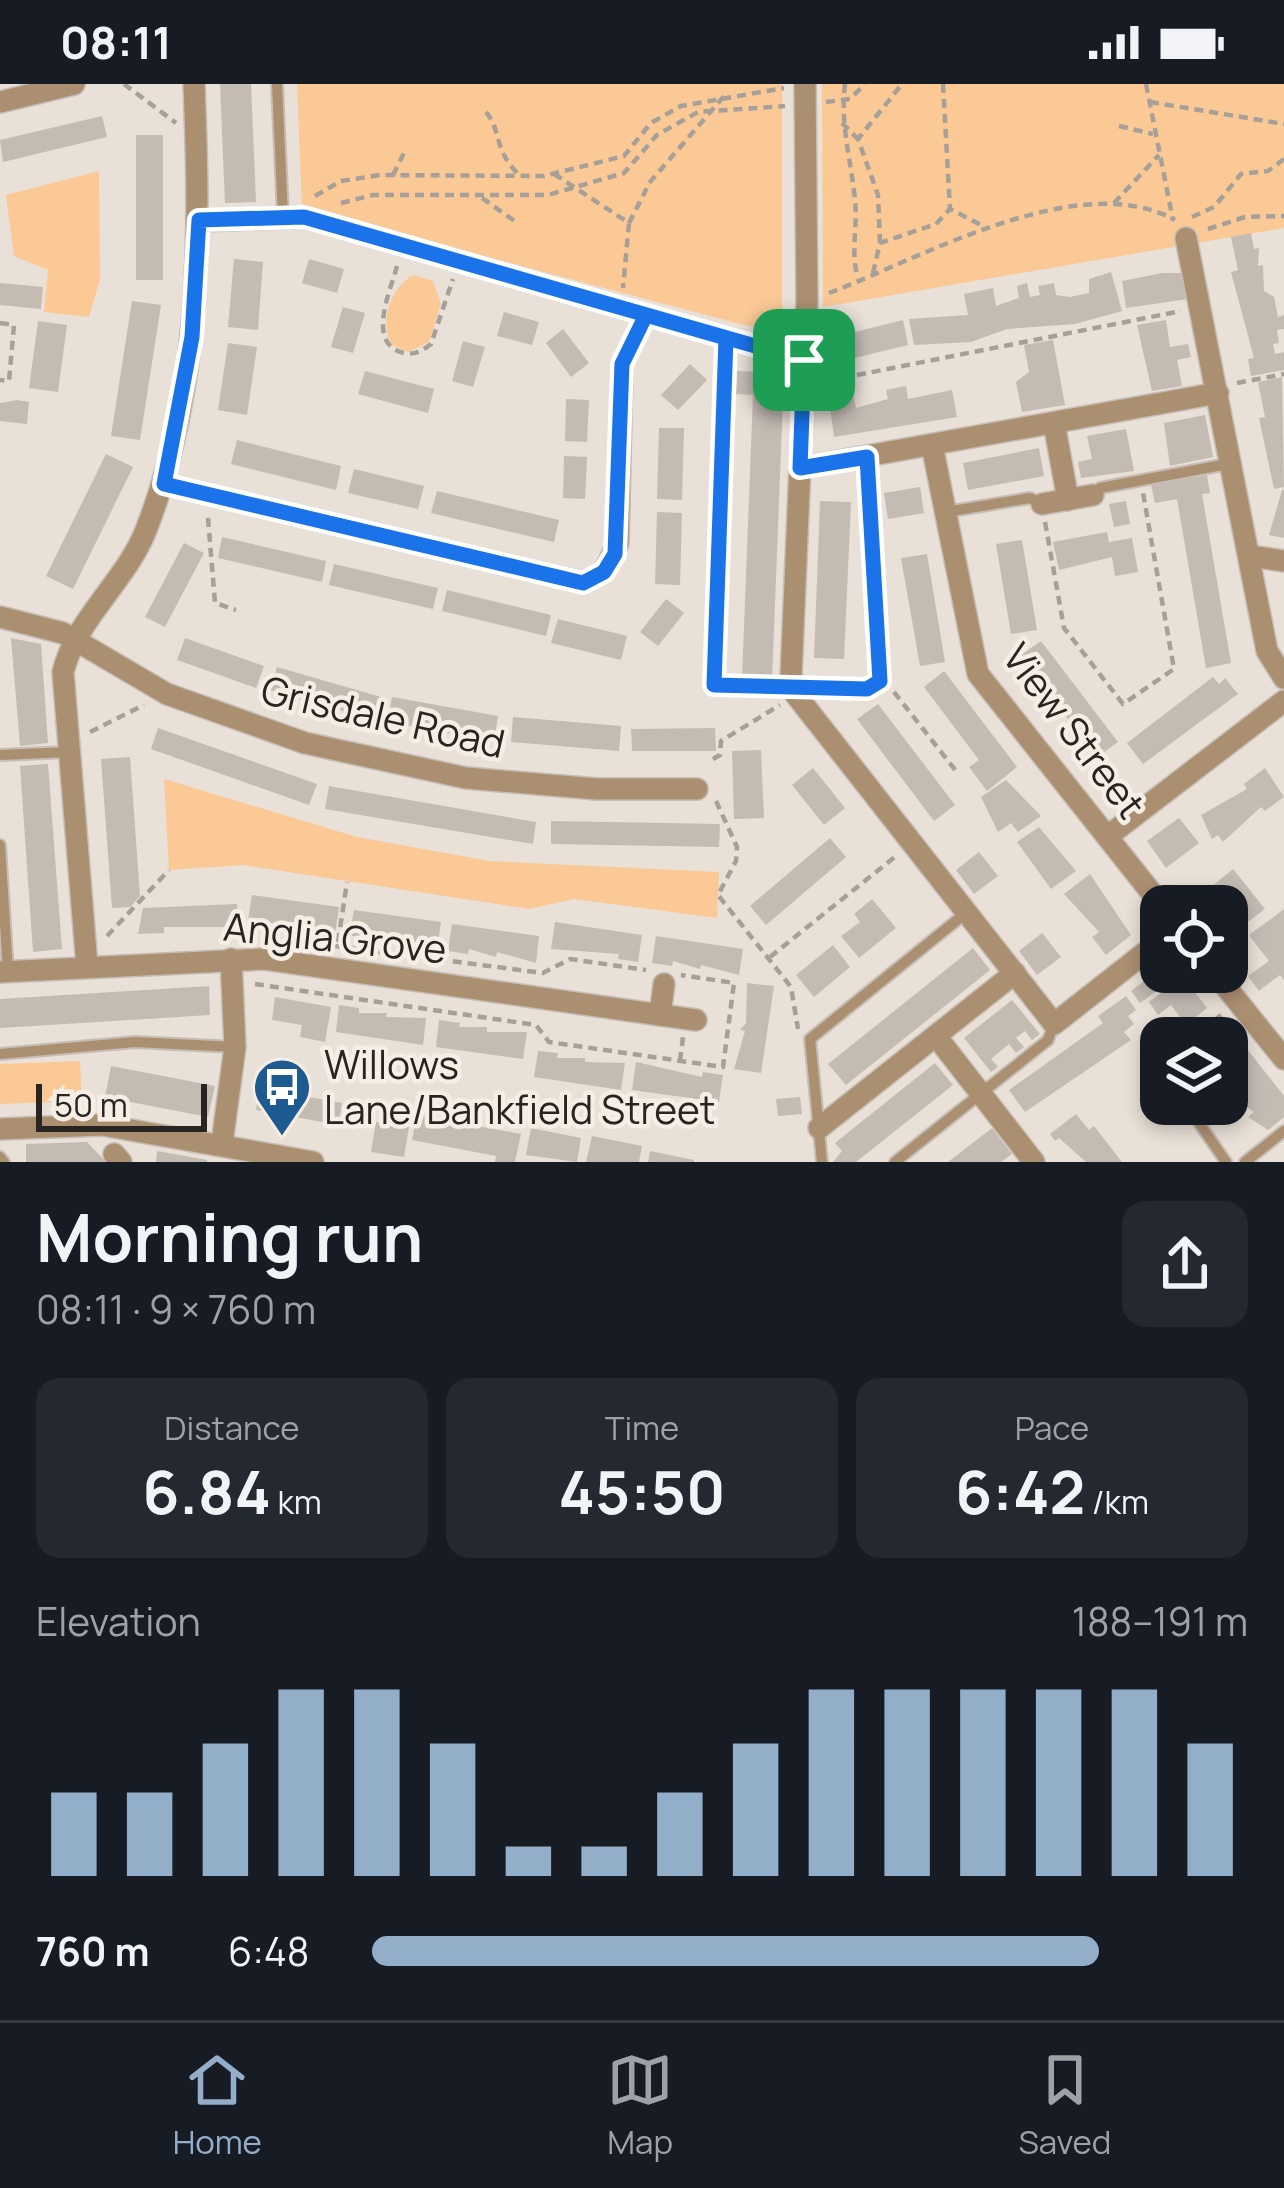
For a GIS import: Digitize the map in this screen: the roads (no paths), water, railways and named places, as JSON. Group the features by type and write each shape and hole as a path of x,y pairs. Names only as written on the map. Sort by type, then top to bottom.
{"street":[{"path":"0,102 74,84"},
{"path":"87,963 63,672 74,639 94,617 141,542 164,484 192,337 199,220 194,84"},
{"path":"805,91 807,301 795,692 1054,1024 1140,956"},
{"path":"199,220 294,217 328,223 804,360"},
{"path":"1180,229 1218,389 1268,651 1284,678"},
{"path":"164,484 569,583 594,579 610,564 618,543 622,364"},
{"path":"800,468 1218,389"},
{"path":"1054,423 1068,500"},
{"name":"View Street","path":"932,445 978,674 1146,885"},
{"path":"1042,504 1093,495"},
{"path":"1250,556 1284,561"},
{"name":"Grisdale Road","path":"0,616 74,639 167,694 305,743 466,778 583,788 706,789"},
{"path":"1108,836 1284,700"},
{"path":"222,1143 235,1047 231,959"},
{"name":"Anglia Grove","path":"4,972 87,963 264,959 696,1020"},
{"path":"819,1128 1015,973"},
{"path":"660,1015 664,984"},
{"path":"1231,993 1284,1059"},
{"path":"936,1036 1030,1160"},
{"path":"0,1129 102,1125 314,1162"}],"lane":[{"path":"277,84 294,217"},
{"path":"726,338 714,685 795,692 867,689 880,681 867,457"},
{"path":"1093,495 1100,488 1233,463"},
{"path":"944,512 1030,498 1042,504"},
{"path":"0,755 69,747"},
{"path":"0,845 4,972"},
{"path":"822,1162 810,1039 968,913"},
{"path":"895,1162 1048,1040 1054,1024"},
{"path":"0,1054 135,1042 235,1047"},
{"path":"1200,1125 1226,1162"},
{"path":"1245,1162 1284,1131"}],"place":[{"name":"Willows Lane/Bankfield Street","path":"282,1138"}]}
